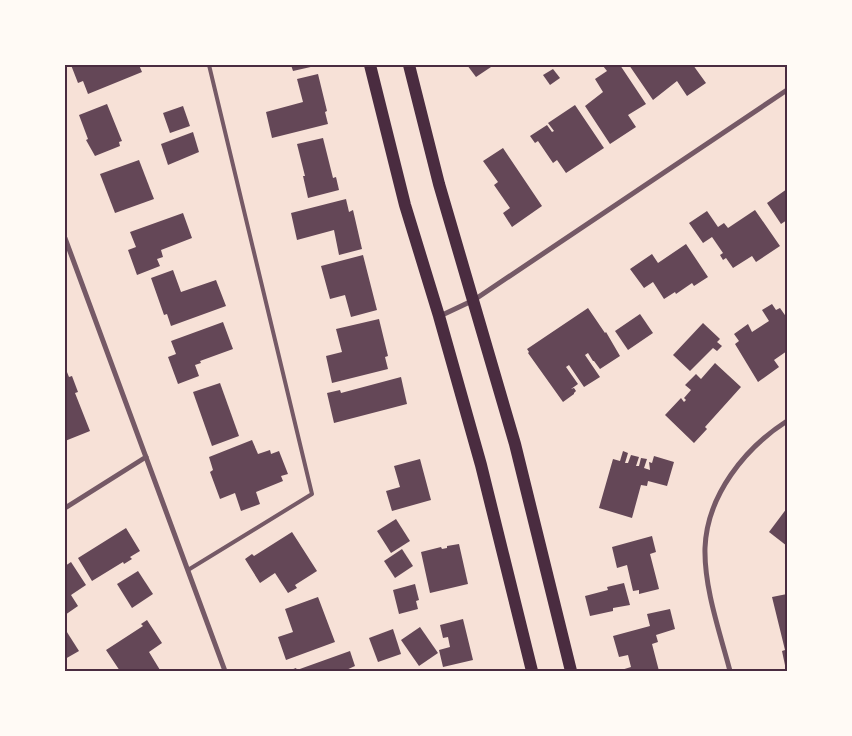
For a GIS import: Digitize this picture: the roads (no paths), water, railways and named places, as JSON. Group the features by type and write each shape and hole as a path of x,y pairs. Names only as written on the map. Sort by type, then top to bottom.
{"main road":[{"path":"370,65 405,205 481,465 532,671"},
{"path":"409,65 439,184 515,444 571,671"}],"street":[{"path":"439,316 474,300 787,90"},
{"path":"65,238 225,671"},
{"path":"730,671 708,579 705,548 709,519 721,492 734,470 772,430 787,421"},
{"path":"65,508 146,457"}],"lane":[{"path":"188,570 312,494 209,65"}]}
